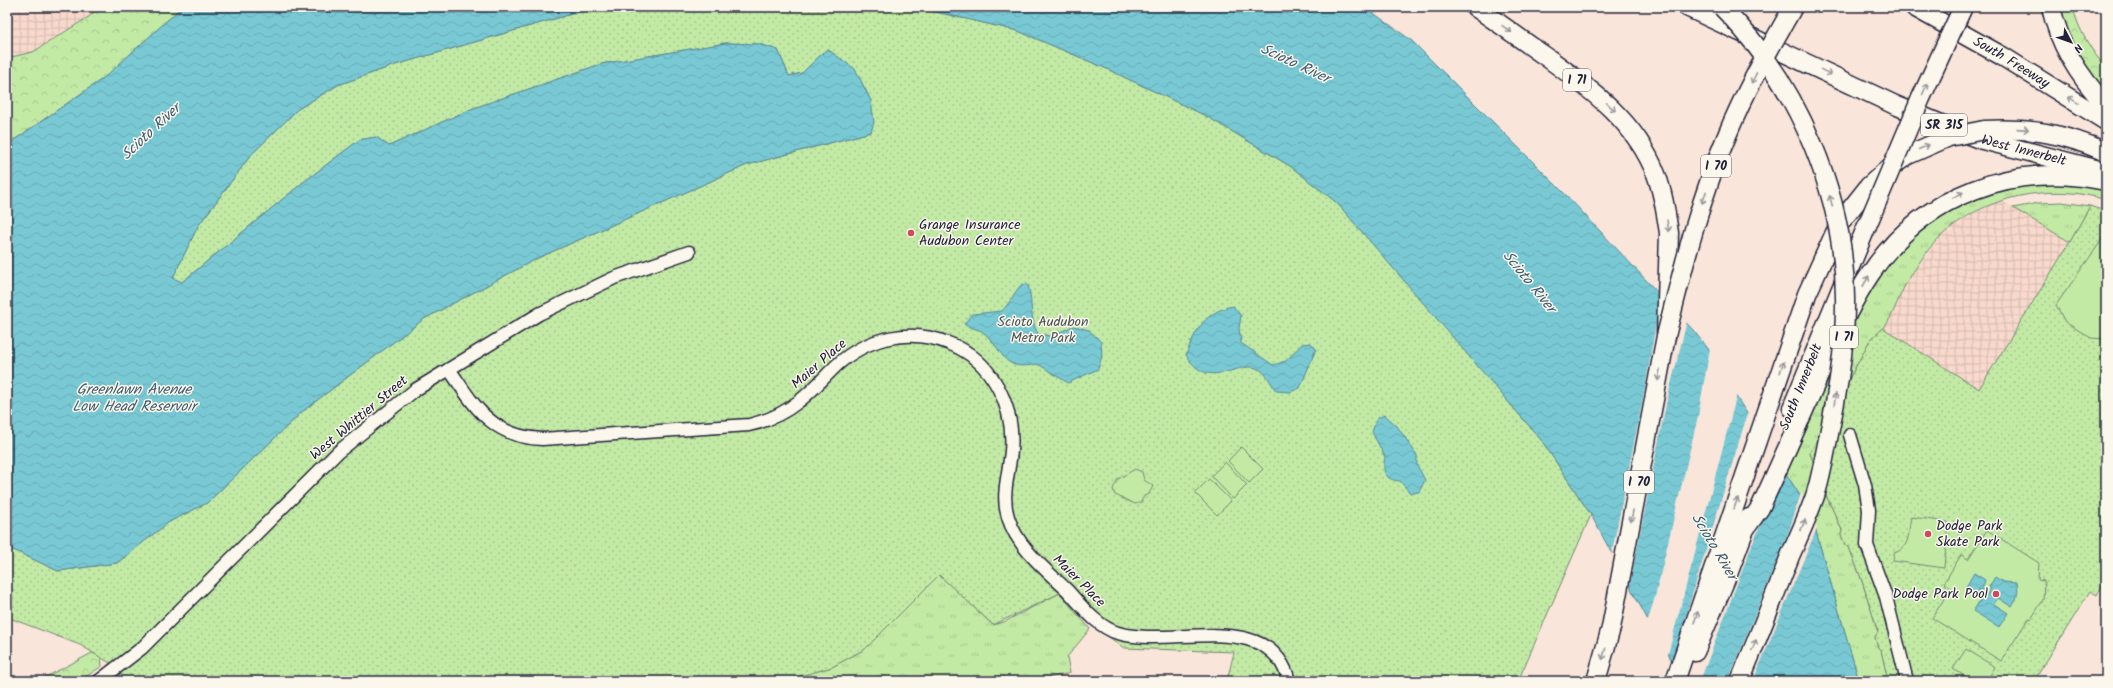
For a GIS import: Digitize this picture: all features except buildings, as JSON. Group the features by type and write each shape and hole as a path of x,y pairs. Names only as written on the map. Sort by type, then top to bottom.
{"highway":[{"name":"I 71","path":"1475,7 1603,100 1617,113 1638,140 1656,174 1669,233 1666,336"},
{"name":"West Innerbelt","path":"1687,7 1882,99 1946,126 1979,138 2106,172"},
{"name":"I 71","path":"1722,7 1733,18 1774,71 1810,140 1821,168 1835,219 1844,275 1845,305 1843,345 1833,413 1815,495 1740,681"},
{"name":"I 70","path":"1596,681 1611,628 1666,336 1700,210 1727,134 1755,74 1793,7"},
{"name":"South Freeway","path":"1914,7 2002,56 2106,121"},
{"name":"South Innerbelt","path":"1684,681 1745,529 1753,503 1866,228 1921,98 1963,7"},
{"path":"2051,7 2062,43 2069,56 2093,91 2106,105"},
{"path":"1675,681 1807,294 1840,224 1869,186 1888,169 1908,155 1948,137 1984,130 2020,129 2041,131 2061,136 2106,152"},
{"path":"1745,529 1760,508 1851,308 1871,273 1894,242 1909,228 1942,203 1964,192 2005,180 2062,175 2106,181"}],"street":[{"name":"West Whittier Street","path":"98,681 142,648 338,452 388,410 415,390 495,339 557,305 614,278 689,252"},
{"name":"Maier Place","path":"449,369 475,406 489,421 507,432 530,438 542,438 749,425 773,418 787,410 800,401 846,357 870,343 896,336 921,336 950,343 964,351 992,376 1005,400 1010,419 1012,439 1005,488 1005,504 1008,518 1018,539 1078,601 1108,629 1130,636 1169,637 1233,635 1252,638 1273,652 1284,666 1289,681"},
{"path":"1850,435 1865,485 1869,510 1867,545 1886,597 1906,681"}],"shaded area":[{"path":"7,7 99,7 90,16 33,52 7,58"},
{"path":"2000,200 2070,242 1979,389 1883,328 1909,278 1941,236 1963,219"}],"green space":[{"path":"99,7 182,7 105,77 7,145 7,58 33,52 90,16"},
{"name":"Scioto Audubon Metro Park","path":"596,7 896,7 932,11 1018,31 1105,68 1206,116 1290,166 1337,203 1416,293 1542,441 1591,515 1518,681 1227,681 1234,652 1124,648 1076,613 1060,593 993,625 939,575 865,649 832,667 783,681 93,681 110,663 80,645 7,617 7,547 58,571 117,563 169,522 207,503 303,411 424,319 538,258 747,165 871,132 871,101 855,69 827,49 802,73 789,76 778,50 759,44 726,43 601,64 471,109 389,146 376,137 359,140 301,184 182,282 172,279 198,226 251,155 298,109 338,85 395,65"},
{"path":"2056,7 2073,7 2078,24 2086,39 2106,68 2106,95 2073,48"},
{"path":"2069,183 2106,188 2106,200 2063,192 2019,196 1997,202 1977,211 1958,222 1937,240 1924,255 1906,283 1884,328 1870,340 1810,453 1826,495 1842,530 1841,535 1845,545 1849,547 1862,581 1878,632 1875,637 1881,650 1888,680 1859,681 1810,511 1784,471 1857,312 1875,281 1908,239 1954,206 2005,187"},
{"path":"2062,202 2090,206 2070,242 2013,208 2039,203"},
{"path":"2090,206 2106,211 2106,579 2097,595 2090,591 2034,681 1888,681 1881,650 1878,648 1875,637 1878,632 1862,581 1849,547 1845,545 1841,535 1842,530 1826,495 1810,453 1870,340 1883,328 1979,389 2070,242"},
{"path":"2106,234 2106,339 2091,338 2065,322 2056,305"},
{"path":"1241,447 1263,469 1249,483 1228,461"},
{"path":"1225,462 1247,485 1233,499 1211,476"},
{"path":"1135,469 1142,472 1144,480 1153,486 1149,494 1144,496 1141,502 1135,504 1115,495 1113,489 1118,479"},
{"path":"1209,479 1231,501 1217,515 1195,493"},
{"name":"Dodge Park Skate Park","path":"1911,517 1948,522 1944,568 1893,561 1894,553 1903,547 1908,539"},
{"name":"Dodge Park Pool","path":"1987,530 2039,563 2038,580 2044,581 2043,600 2031,619 2029,618 2001,661 1932,618 1951,588 1944,583 1961,555 1968,559"},
{"path":"939,575 993,625 1004,622 1060,593 1090,629 1067,657 1070,673 1037,681 783,681 832,667 865,649"},
{"path":"1966,649 1995,667 1987,681 1973,681 1953,669"},
{"path":"92,653 101,656 102,666 79,681 38,681"}],"water":[{"name":"Greenlawn Avenue Low Head Reservoir","path":"182,7 596,7 395,65 338,85 298,109 251,155 198,226 173,278 182,282 301,184 359,140 376,137 389,146 471,109 601,64 726,43 759,44 778,50 789,76 802,73 827,49 855,69 871,101 874,122 871,132 747,165 538,258 424,319 303,411 207,503 169,522 117,563 58,571 7,547 7,145 105,77"},
{"name":"Scioto River","path":"896,7 1365,7 1411,40 1568,197 1693,330 1710,351 1737,398 1810,511 1859,681 1684,681 1649,622 1591,515 1542,441 1337,203 1290,166 1206,116 1105,68 1018,31 932,11"},
{"path":"1022,284 1028,285 1033,322 1038,334 1050,336 1074,326 1089,330 1101,342 1102,356 1098,369 1068,383 1038,364 1026,366 1010,363 984,333 964,324 972,314 1002,311"},
{"path":"1233,306 1241,316 1239,328 1241,343 1273,365 1286,361 1302,344 1311,343 1316,349 1300,388 1290,392 1276,391 1266,375 1256,368 1247,367 1216,374 1206,373 1196,367 1186,355 1193,338 1203,323 1216,312"},
{"path":"1385,415 1397,426 1417,455 1417,465 1425,480 1419,492 1410,493 1400,481 1390,479 1385,474 1385,457 1372,432 1377,418"},
{"path":"1974,573 1985,580 1982,590 1979,589 1977,593 1966,587"},
{"path":"1995,577 2003,582 2017,583 2018,586 2017,595 2012,607 1998,598 1994,604 2008,613 1999,627 1973,611 1984,595 1986,596"}],"pier":[{"path":"1661,293 1687,321 1666,404 1629,589 1611,557 1645,388"},
{"path":"1710,348 1737,394 1667,658 1647,624 1656,593 1698,416"},
{"path":"1748,412 1765,437 1734,529 1768,442 1785,469 1752,545 1700,681 1681,681 1671,664"},
{"path":"1801,493 1812,510 1817,528 1753,681 1728,681 1789,531"}],"place":[{"name":"Grange Insurance Audubon Center","path":"911,233"},
{"name":"Dodge Park Skate Park","path":"1928,534"},
{"name":"Dodge Park Pool","path":"1996,594"}]}
